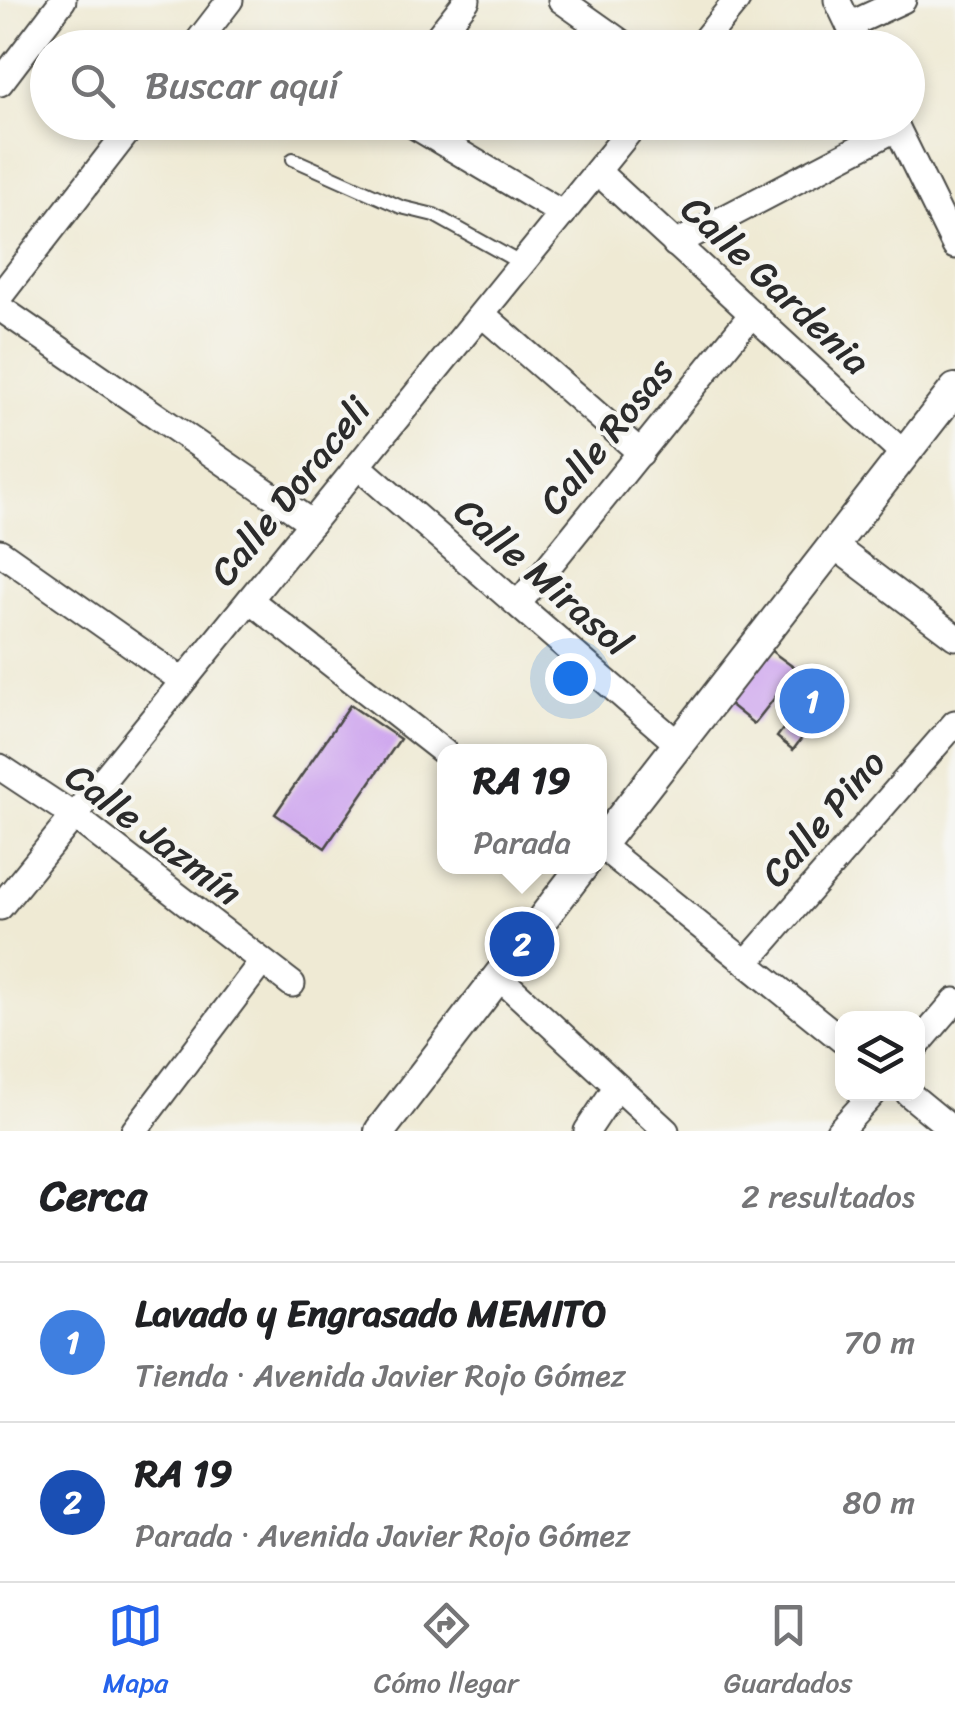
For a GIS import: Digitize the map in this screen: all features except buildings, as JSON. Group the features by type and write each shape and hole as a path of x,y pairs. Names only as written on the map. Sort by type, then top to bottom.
{"street":[{"path":"40,30 63,0"},
{"path":"443,30 467,0"},
{"path":"561,0 604,30"},
{"path":"713,30 737,0"},
{"path":"837,0 851,30"},
{"path":"862,30 903,0"},
{"path":"205,30 222,3"},
{"path":"0,82 30,43"},
{"path":"0,296 121,140"},
{"path":"438,140 563,214"},
{"name":"Calle Doraceli","path":"0,907 623,140"},
{"path":"676,244 867,140"},
{"path":"902,140 955,246"},
{"name":"Calle Gardenia","path":"598,172 904,454"},
{"path":"0,308 312,523"},
{"path":"482,314 642,453"},
{"name":"Calle Rosas","path":"518,604 752,314"},
{"path":"607,836 954,393"},
{"name":"Calle Mirasol","path":"358,466 678,744"},
{"path":"833,545 955,637"},
{"path":"0,552 184,682"},
{"path":"250,600 437,747"},
{"name":"Calle Pino","path":"747,962 955,723"},
{"name":"Calle Jazmín","path":"0,767 74,816 292,984"},
{"path":"607,851 835,1034"},
{"path":"380,1131 577,874"},
{"path":"134,1131 261,963"},
{"path":"500,978 666,1131"},
{"path":"925,1036 955,1001"},
{"path":"587,1131 617,1086"},
{"path":"839,1131 867,1101"},
{"path":"918,1101 954,1131"}],"lane":[{"path":"293,158 401,206 434,215 524,265"}],"place":[{"name":"Lavado y Engrasado MEMITO","path":"812,701"},
{"name":"RA 19","path":"522,944"}]}
